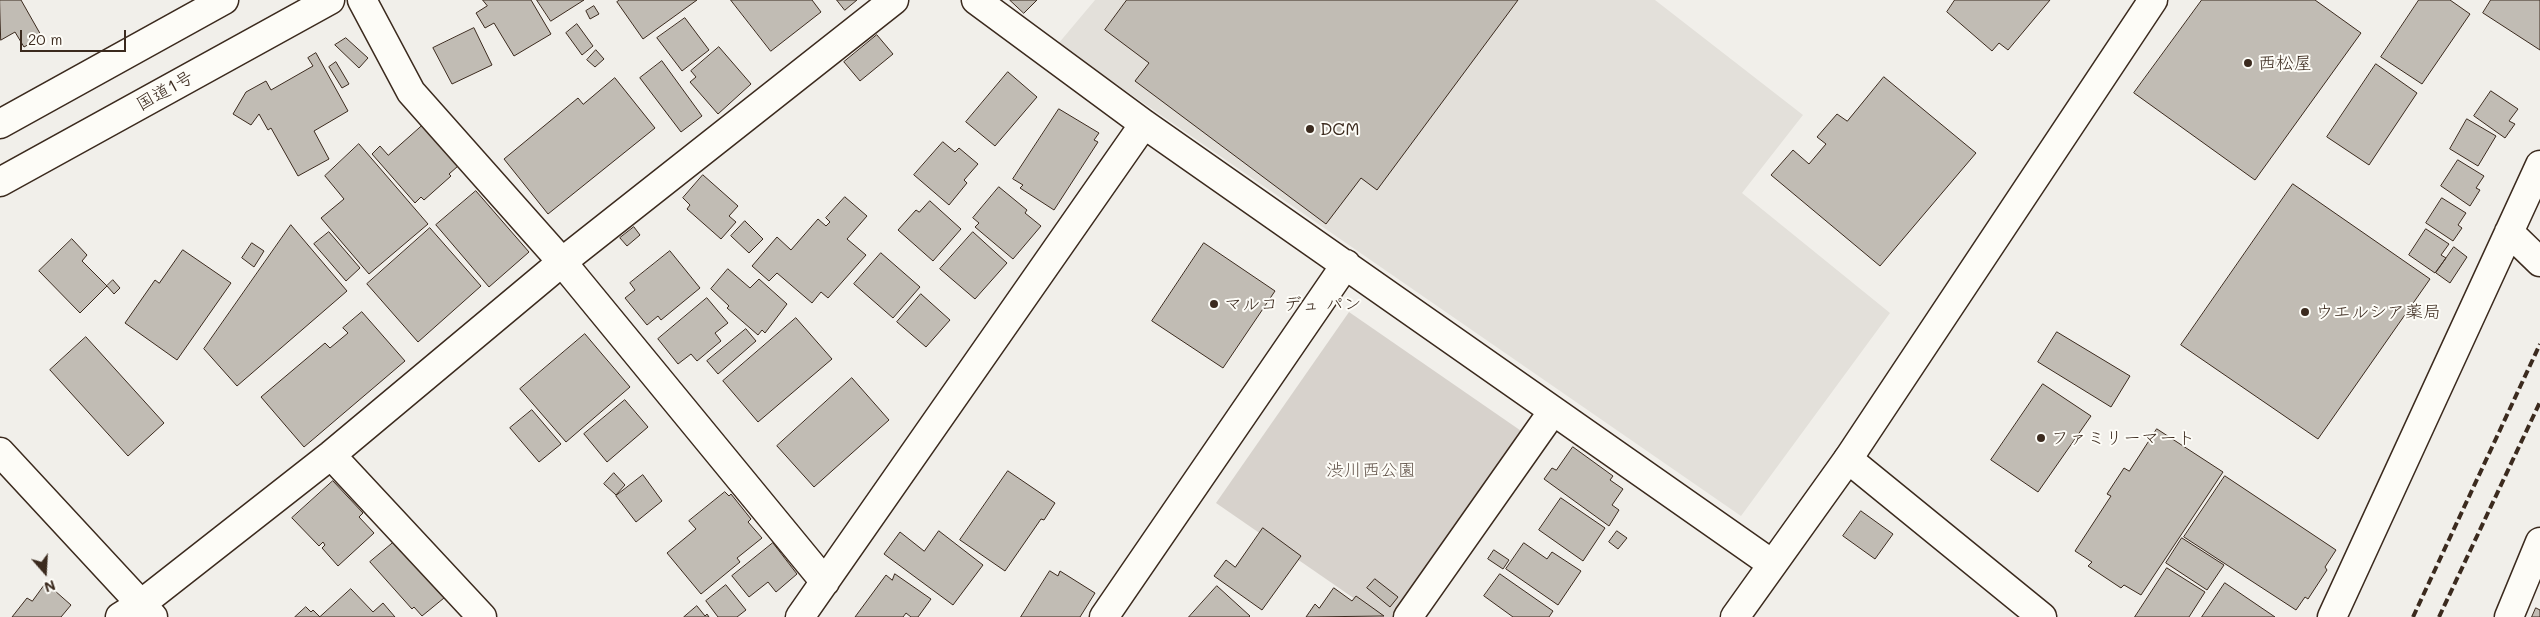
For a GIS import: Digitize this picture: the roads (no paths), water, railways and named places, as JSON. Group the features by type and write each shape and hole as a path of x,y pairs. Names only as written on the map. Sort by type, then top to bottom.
{"main road":[{"path":"0,124 224,0"},
{"name":"国道1号","path":"0,182 330,0"},
{"path":"362,0 411,92 562,262 825,582"},
{"path":"0,452 138,613 332,455 562,262 894,0"},
{"path":"976,0 1144,124 1772,564"},
{"path":"1735,617 1848,459 2153,0"},
{"path":"800,617 1144,124"},
{"path":"2332,617 2540,165"},
{"path":"2509,232 2540,262"},
{"path":"1104,617 1346,264"},
{"path":"1408,617 1552,411"},
{"path":"332,455 482,617"},
{"path":"1848,459 2042,617"},
{"path":"2509,617 2540,542"}],"railway":[{"path":"2413,617 2540,344"},
{"path":"2439,617 2540,402"}],"place":[{"name":"西松屋","path":"2248,63"},
{"name":"DCM","path":"1310,129"},
{"name":"マルコ デュ パン","path":"1214,304"},
{"name":"ウエルシア薬局","path":"2305,312"},
{"name":"ファミリーマート","path":"2041,438"}],"park label":[{"name":"渋川西公園","path":"1371,470"}]}
